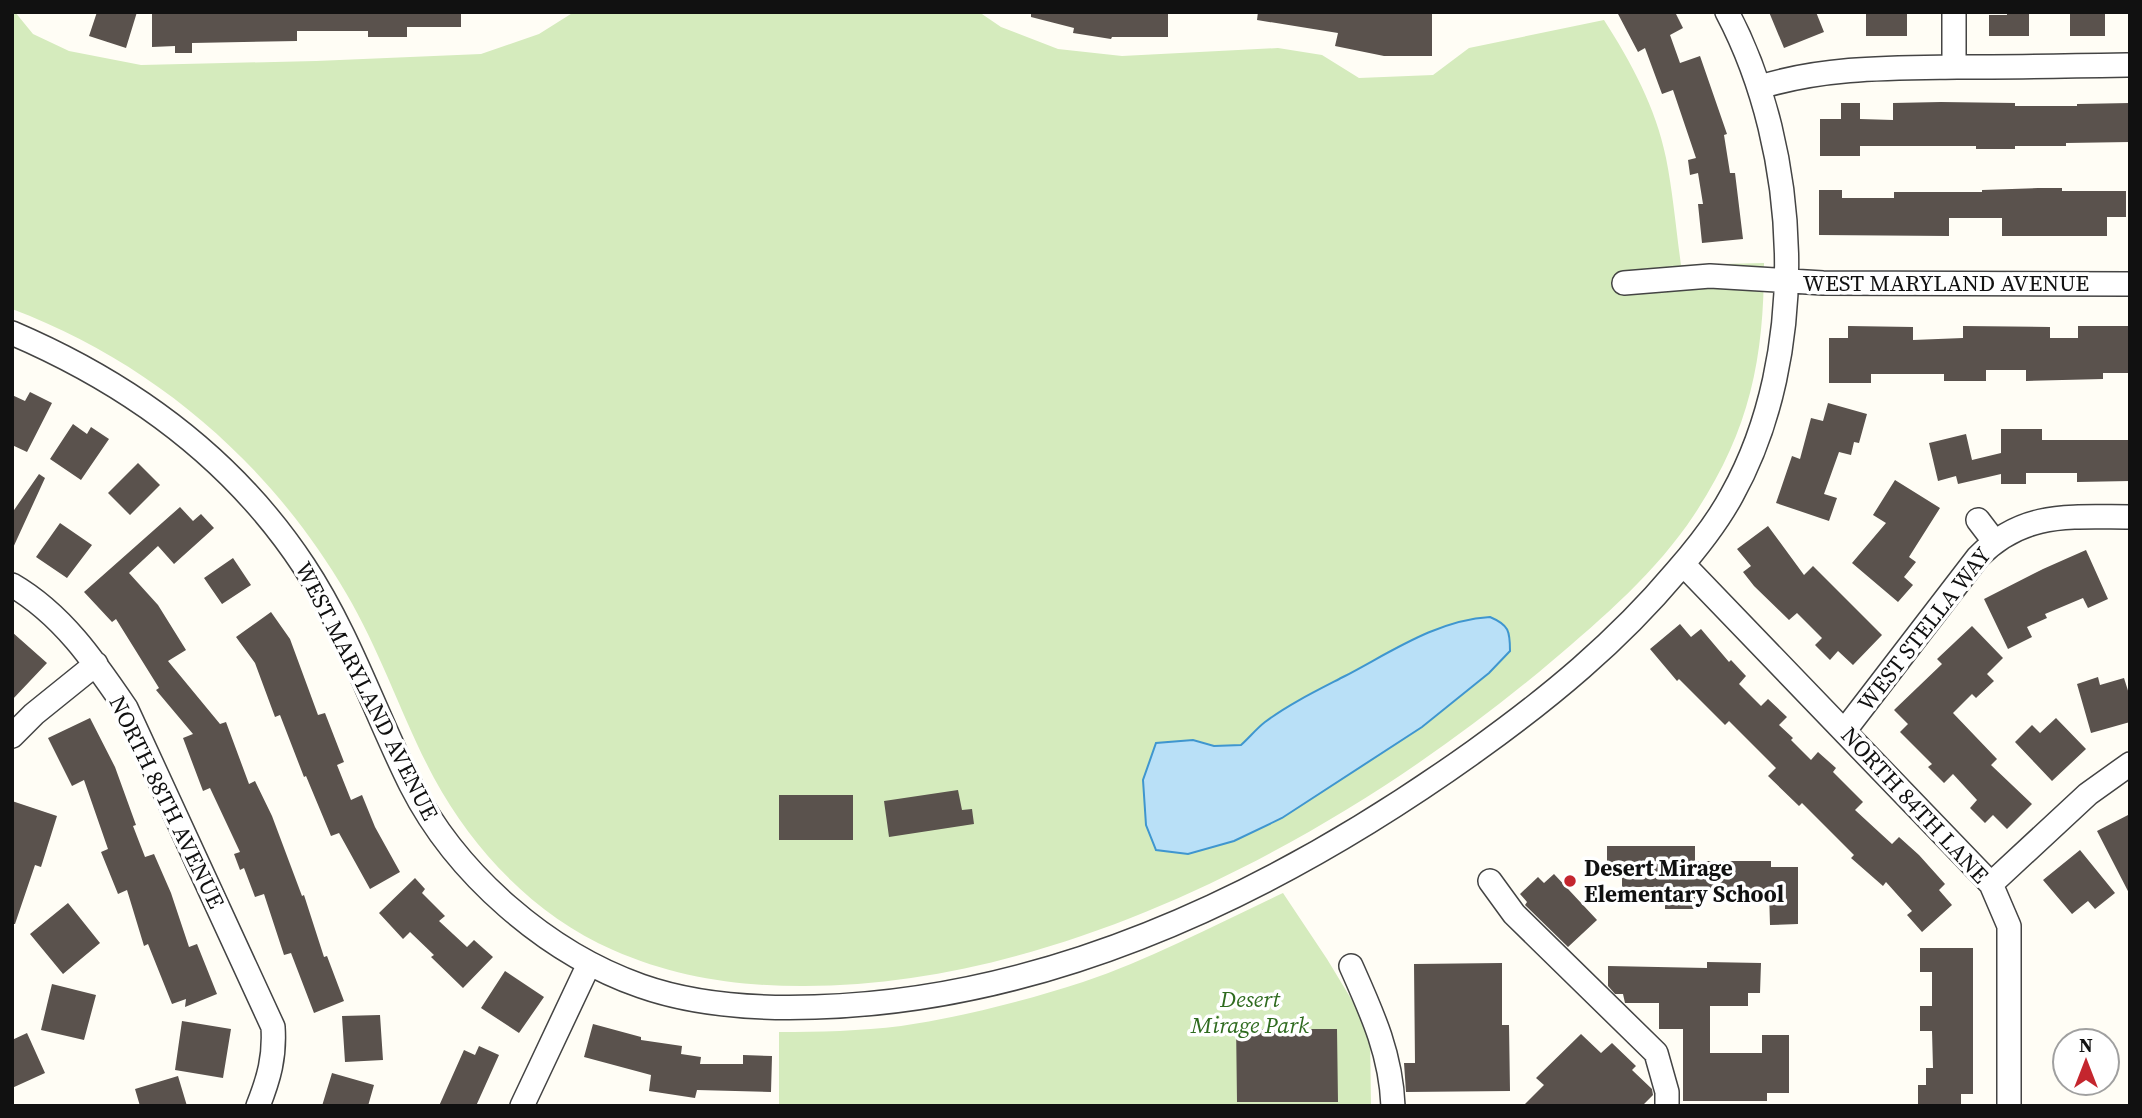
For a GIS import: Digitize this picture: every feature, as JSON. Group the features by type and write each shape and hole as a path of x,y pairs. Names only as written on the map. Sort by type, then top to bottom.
{"street":[{"path":"1624,283 1710,276 1787,281 1778,171 1760,87 1727,12"},
{"path":"1954,12 1954,67"},
{"path":"1760,87 1786,79 1849,70 2130,65"},
{"name":"WEST MARYLAND AVENUE","path":"12,333 89,369 150,408 201,448 248,495 284,537 315,584 341,633 414,792 467,865 520,917 545,937 590,964 644,987 701,1001 750,1007 799,1008 885,1003 950,993 1021,977 1089,956 1165,926 1239,892 1348,833 1430,783 1528,714 1638,617 1702,541 1733,494 1756,443 1772,392 1780,354 1787,281 2130,284"},
{"name":"WEST STELLA WAY","path":"1845,730 1993,541 2024,525 2042,520 2130,517"},
{"path":"1978,520 1993,541"},
{"name":"NORTH 84TH LANE","path":"1683,564 1990,884 2009,926 2010,1106"},
{"name":"NORTH 88TH AVENUE","path":"12,585 64,625 96,664 126,708 138,733 273,1027 275,1049 271,1075 258,1106"},
{"path":"12,736 34,714 96,664"},
{"path":"1990,884 2088,794 2130,764"},
{"path":"1490,881 1514,914 1656,1053 1667,1092 1667,1106"},
{"path":"522,1106 590,964"},
{"path":"1351,966 1378,1027 1392,1077 1393,1106"}],"green space":[{"path":"12,12 15,12 33,34 69,51 141,65 481,54 539,34 574,12 979,12 1001,27 1058,49 1122,56 1278,48 1322,55 1359,78 1433,75 1469,48 1604,20 1633,69 1662,139 1681,265 1764,263 1761,332 1750,395 1728,454 1694,515 1663,555 1610,611 1474,724 1388,783 1297,838 1202,887 1104,928 1003,959 902,979 802,986 729,982 682,973 636,959 585,936 533,900 488,856 450,805 434,778 359,615 346,593 316,546 282,501 244,460 203,422 160,388 113,357 64,331 12,309"},
{"name":"Desert Mirage Park","path":"1283,893 1370,1030 1371,1106 779,1106 779,1032 901,1026 1016,1002 1134,963"}],"water":[{"path":"1490,617 1505,626 1510,638 1510,651 1489,673 1422,727 1282,818 1234,841 1188,854 1156,850 1146,825 1143,780 1156,743 1193,740 1214,746 1241,745 1284,709 1397,648 1451,624"}],"building":[{"path":"97,12 137,12 126,48 89,36"},
{"path":"152,12 461,12 461,27 407,27 407,37 368,37 368,31 297,31 297,41 192,43 192,53 175,53 175,46 152,47"},
{"path":"1031,12 1168,12 1168,37 1111,39 1073,33 1074,28 1031,17"},
{"path":"1258,12 1432,12 1432,56 1384,56 1335,46 1338,33 1257,20"},
{"path":"1617,12 1675,12 1683,28 1670,35 1680,63 1700,56 1727,134 1724,135 1730,173 1735,173 1743,239 1702,243 1698,204 1703,204 1698,173 1690,175 1688,160 1696,158 1673,90 1662,94 1645,48 1638,52"},
{"path":"1769,12 1816,12 1824,32 1784,48"},
{"path":"1866,12 1907,12 1907,36 1866,36"},
{"path":"2007,12 2029,12 2029,36 1989,36 1989,15 2007,15"},
{"path":"2070,12 2105,12 2105,36 2070,36"},
{"path":"1841,103 1860,103 1860,119 1893,120 1893,103 2015,103 2015,106 2130,103 2130,142 2015,146 2015,149 1976,149 1976,146 1860,146 1860,156 1820,156 1820,119 1841,119"},
{"path":"2062,188 2062,191 2126,191 2126,217 2107,217 2107,236 2002,236 2002,218 1949,218 1949,236 1819,235 1819,190 1842,190 1842,198 1894,198 1894,192 1982,192"},
{"path":"1848,326 1913,327 1913,340 1963,338 1963,326 2050,327 2050,338 2078,338 2078,326 2130,326 2130,373 2103,373 2103,379 2026,381 2026,370 1986,370 1986,381 1944,381 1944,374 1871,374 1871,383 1829,383 1829,338 1848,338"},
{"path":"30,392 52,403 27,452 12,445 12,395 25,401"},
{"path":"1828,403 1867,414 1859,443 1854,442 1851,455 1839,452 1824,494 1837,498 1829,521 1776,503 1792,456 1800,459 1811,418 1823,421"},
{"path":"73,424 87,434 91,427 109,439 81,480 50,459"},
{"path":"2001,429 2042,429 2042,440 2130,440 2130,481 2077,482 2077,473 2026,473 2026,484 2001,484 2001,474 1958,484 1956,476 1938,481 1929,443 1966,434 1972,460 2001,453"},
{"path":"138,463 160,485 130,515 108,493"},
{"path":"39,474 45,478 12,550 12,513"},
{"path":"1895,480 1940,508 1909,557 1916,562 1904,577 1913,585 1898,602 1852,563 1886,523 1873,515"},
{"path":"180,507 193,521 201,514 214,528 174,564 158,546 129,573 158,605 186,650 168,661 220,724 226,722 249,784 255,781 272,816 302,896 304,895 324,957 327,956 344,1001 314,1013 291,953 284,955 264,894 255,897 244,868 240,870 234,854 240,852 210,788 203,791 183,738 193,734 156,690 159,688 116,619 112,622 84,592"},
{"path":"60,523 92,545 67,578 36,557"},
{"path":"1768,526 1804,575 1813,566 1882,635 1853,665 1838,651 1830,660 1815,645 1822,638 1797,613 1789,620 1743,572 1751,566 1737,549"},
{"path":"2086,550 2108,599 2088,608 2083,598 2045,614 2047,618 2027,627 2032,637 2008,649 1984,599"},
{"path":"233,558 251,585 222,604 204,578"},
{"path":"271,612 290,639 318,715 325,713 344,762 337,765 351,800 362,795 375,827 400,872 370,889 339,833 331,836 280,715 275,717 255,663 236,637"},
{"path":"1680,624 1691,637 1701,629 1729,662 1731,660 1746,676 1739,684 1761,706 1768,699 1787,717 1779,725 1793,738 1791,740 1811,760 1818,752 1836,768 1833,772 1863,802 1855,810 1892,844 1899,837 1945,884 1939,890 1952,905 1922,932 1907,915 1912,911 1886,882 1883,886 1851,858 1854,855 1802,803 1799,806 1768,776 1776,768 1729,721 1725,725 1679,679 1677,681 1650,649"},
{"path":"1972,626 2003,658 1987,674 1994,681 1976,698 1972,694 1953,713 1997,759 1991,765 2032,804 2007,829 1993,815 1985,823 1970,808 1977,800 1953,774 1944,783 1928,767 1932,764 1900,732 1908,724 1894,710 1942,664 1937,659"},
{"path":"12,632 47,663 12,700"},
{"path":"2098,677 2100,685 2124,678 2130,697 2130,722 2091,733 2077,684"},
{"path":"90,718 115,767 145,857 154,854 171,893 189,947 197,944 217,994 185,1007 186,999 172,1004 148,944 144,946 127,890 118,894 101,852 108,849 84,780 72,786 48,738"},
{"path":"2056,718 2086,749 2052,781 2015,742 2032,725 2040,733"},
{"path":"958,790 962,810 972,809 974,824 889,837 884,801"},
{"path":"779,795 853,795 853,840 779,840"},
{"path":"12,801 57,816 41,867 35,865 15,924 12,924"},
{"path":"2130,814 2130,895 2097,831"},
{"path":"1607,846 1695,846 1695,861 1771,861 1771,867 1798,867 1798,924 1770,925 1769,891 1695,891 1695,909 1665,909 1665,887 1622,887 1622,874 1607,874"},
{"path":"2080,850 2115,893 2095,909 2088,901 2072,914 2043,880"},
{"path":"1554,874 1597,920 1568,947 1525,905 1527,902 1520,894 1538,877 1544,883"},
{"path":"415,878 425,889 422,893 445,916 439,921 467,947 474,940 493,957 463,988 410,932 403,939 379,913"},
{"path":"68,903 100,943 63,974 30,934"},
{"path":"1920,948 1973,948 1973,1094 1961,1094 1961,1106 1918,1106 1918,1085 1926,1085 1926,1068 1933,1068 1932,1031 1920,1031 1920,1006 1932,1006 1932,972 1920,972"},
{"path":"1707,962 1761,963 1760,993 1748,993 1748,1006 1710,1006 1710,1053 1762,1053 1762,1035 1789,1035 1789,1093 1767,1093 1767,1101 1683,1101 1683,1029 1659,1029 1659,1003 1625,1003 1623,994 1615,994 1608,986 1608,966 1707,968"},
{"path":"1502,963 1502,1025 1509,1025 1510,1091 1406,1092 1404,1063 1415,1063 1414,964"},
{"path":"505,971 544,997 519,1033 481,1008"},
{"path":"52,984 96,995 84,1040 41,1030"},
{"path":"380,1015 383,1060 345,1062 342,1016"},
{"path":"182,1021 231,1029 223,1078 175,1070"},
{"path":"1236,1021 1259,1021 1260,1029 1337,1029 1338,1102 1237,1102"},
{"path":"593,1024 641,1037 641,1040 682,1046 681,1054 701,1057 700,1064 743,1064 743,1055 772,1056 771,1092 697,1090 695,1098 649,1091 651,1075 584,1057"},
{"path":"27,1033 45,1073 12,1088 12,1040"},
{"path":"1581,1034 1601,1053 1612,1043 1636,1066 1632,1070 1652,1089 1653,1095 1642,1106 1523,1106 1544,1085 1536,1078"},
{"path":"479,1046 499,1055 476,1106 439,1106 464,1050 475,1055"},
{"path":"332,1073 374,1085 368,1106 322,1106"},
{"path":"178,1076 187,1106 140,1106 135,1089"}],"place":[{"name":"Desert Mirage Elementary School","path":"1570,881"}]}
